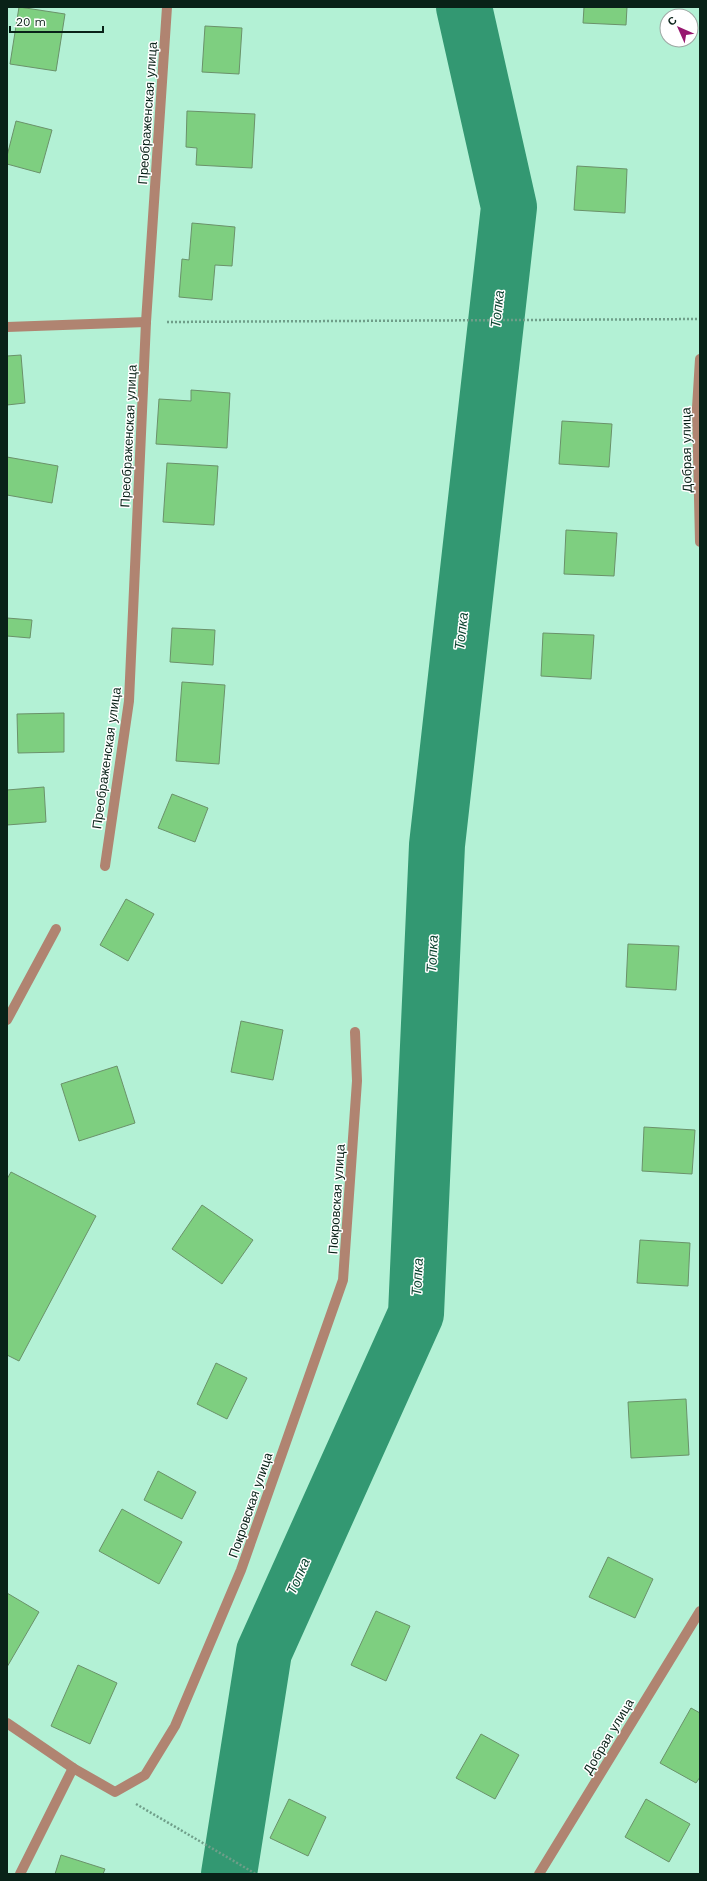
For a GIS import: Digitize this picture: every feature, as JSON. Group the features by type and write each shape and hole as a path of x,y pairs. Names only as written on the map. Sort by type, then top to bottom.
{"street":[{"name":"Преображенская улица","path":"105,866 129,701 146,322 167,7"},
{"path":"7,327 146,322"},
{"name":"Добрая улица","path":"700,359 698,408 700,542"},
{"path":"7,1020 56,930"},
{"name":"Покровская улица","path":"115,1792 145,1775 175,1726 241,1570 343,1280 357,1081 355,1032"},
{"name":"Добрая улица","path":"539,1874 700,1611"},
{"path":"7,1723 73,1768 115,1792"},
{"path":"20,1874 73,1768"}],"path":[{"path":"146,322 700,319"},
{"path":"115,1792 256,1874"}],"building":[{"path":"19,7 65,14 56,71 10,64"},
{"path":"584,7 627,7 626,25 583,23"},
{"path":"205,26 242,28 239,74 202,72"},
{"path":"187,111 255,114 252,168 196,165 197,148 186,147"},
{"path":"16,121 52,130 40,173 7,164 7,156"},
{"path":"577,166 627,169 625,213 574,210"},
{"path":"192,223 235,227 232,266 215,265 212,300 179,297 182,259 189,260"},
{"path":"21,355 25,403 7,405 7,356"},
{"path":"191,390 230,393 227,448 156,444 159,399 191,401"},
{"path":"562,421 612,424 609,467 559,464"},
{"path":"7,457 58,466 52,503 7,495"},
{"path":"167,463 218,466 214,525 163,522"},
{"path":"566,530 617,533 614,576 564,574"},
{"path":"7,618 32,620 30,638 7,636"},
{"path":"172,628 215,630 213,665 170,662"},
{"path":"543,633 594,635 591,679 541,676"},
{"path":"182,682 225,685 219,764 176,761"},
{"path":"64,713 64,752 18,753 17,714"},
{"path":"44,787 46,822 7,825 7,790"},
{"path":"172,794 208,808 195,842 158,828"},
{"path":"126,899 154,914 128,961 100,945"},
{"path":"628,944 679,946 676,990 626,987"},
{"path":"241,1021 283,1030 273,1080 231,1072"},
{"path":"117,1066 135,1123 79,1141 61,1084"},
{"path":"644,1127 695,1130 692,1174 642,1171"},
{"path":"11,1172 96,1216 19,1361 7,1355 7,1179"},
{"path":"202,1205 253,1240 222,1284 172,1249"},
{"path":"640,1240 690,1243 688,1286 637,1283"},
{"path":"216,1363 247,1378 227,1419 197,1404"},
{"path":"686,1399 689,1455 631,1458 628,1402"},
{"path":"158,1471 196,1492 182,1519 144,1500"},
{"path":"122,1509 182,1542 159,1584 99,1551"},
{"path":"608,1557 653,1579 635,1618 589,1597"},
{"path":"7,1593 39,1612 7,1667"},
{"path":"376,1611 410,1626 386,1681 351,1665"},
{"path":"78,1665 117,1683 90,1744 51,1726"},
{"path":"691,1708 700,1713 700,1777 696,1783 660,1763"},
{"path":"481,1734 519,1755 495,1799 456,1778"},
{"path":"289,1799 326,1817 308,1856 270,1838"},
{"path":"646,1799 690,1824 669,1862 625,1837"},
{"path":"61,1855 105,1869 103,1874 55,1874"}],"waterway":[{"name":"Топка","path":"229,1874 264,1652 416,1314 437,845 509,207 464,7"}]}
